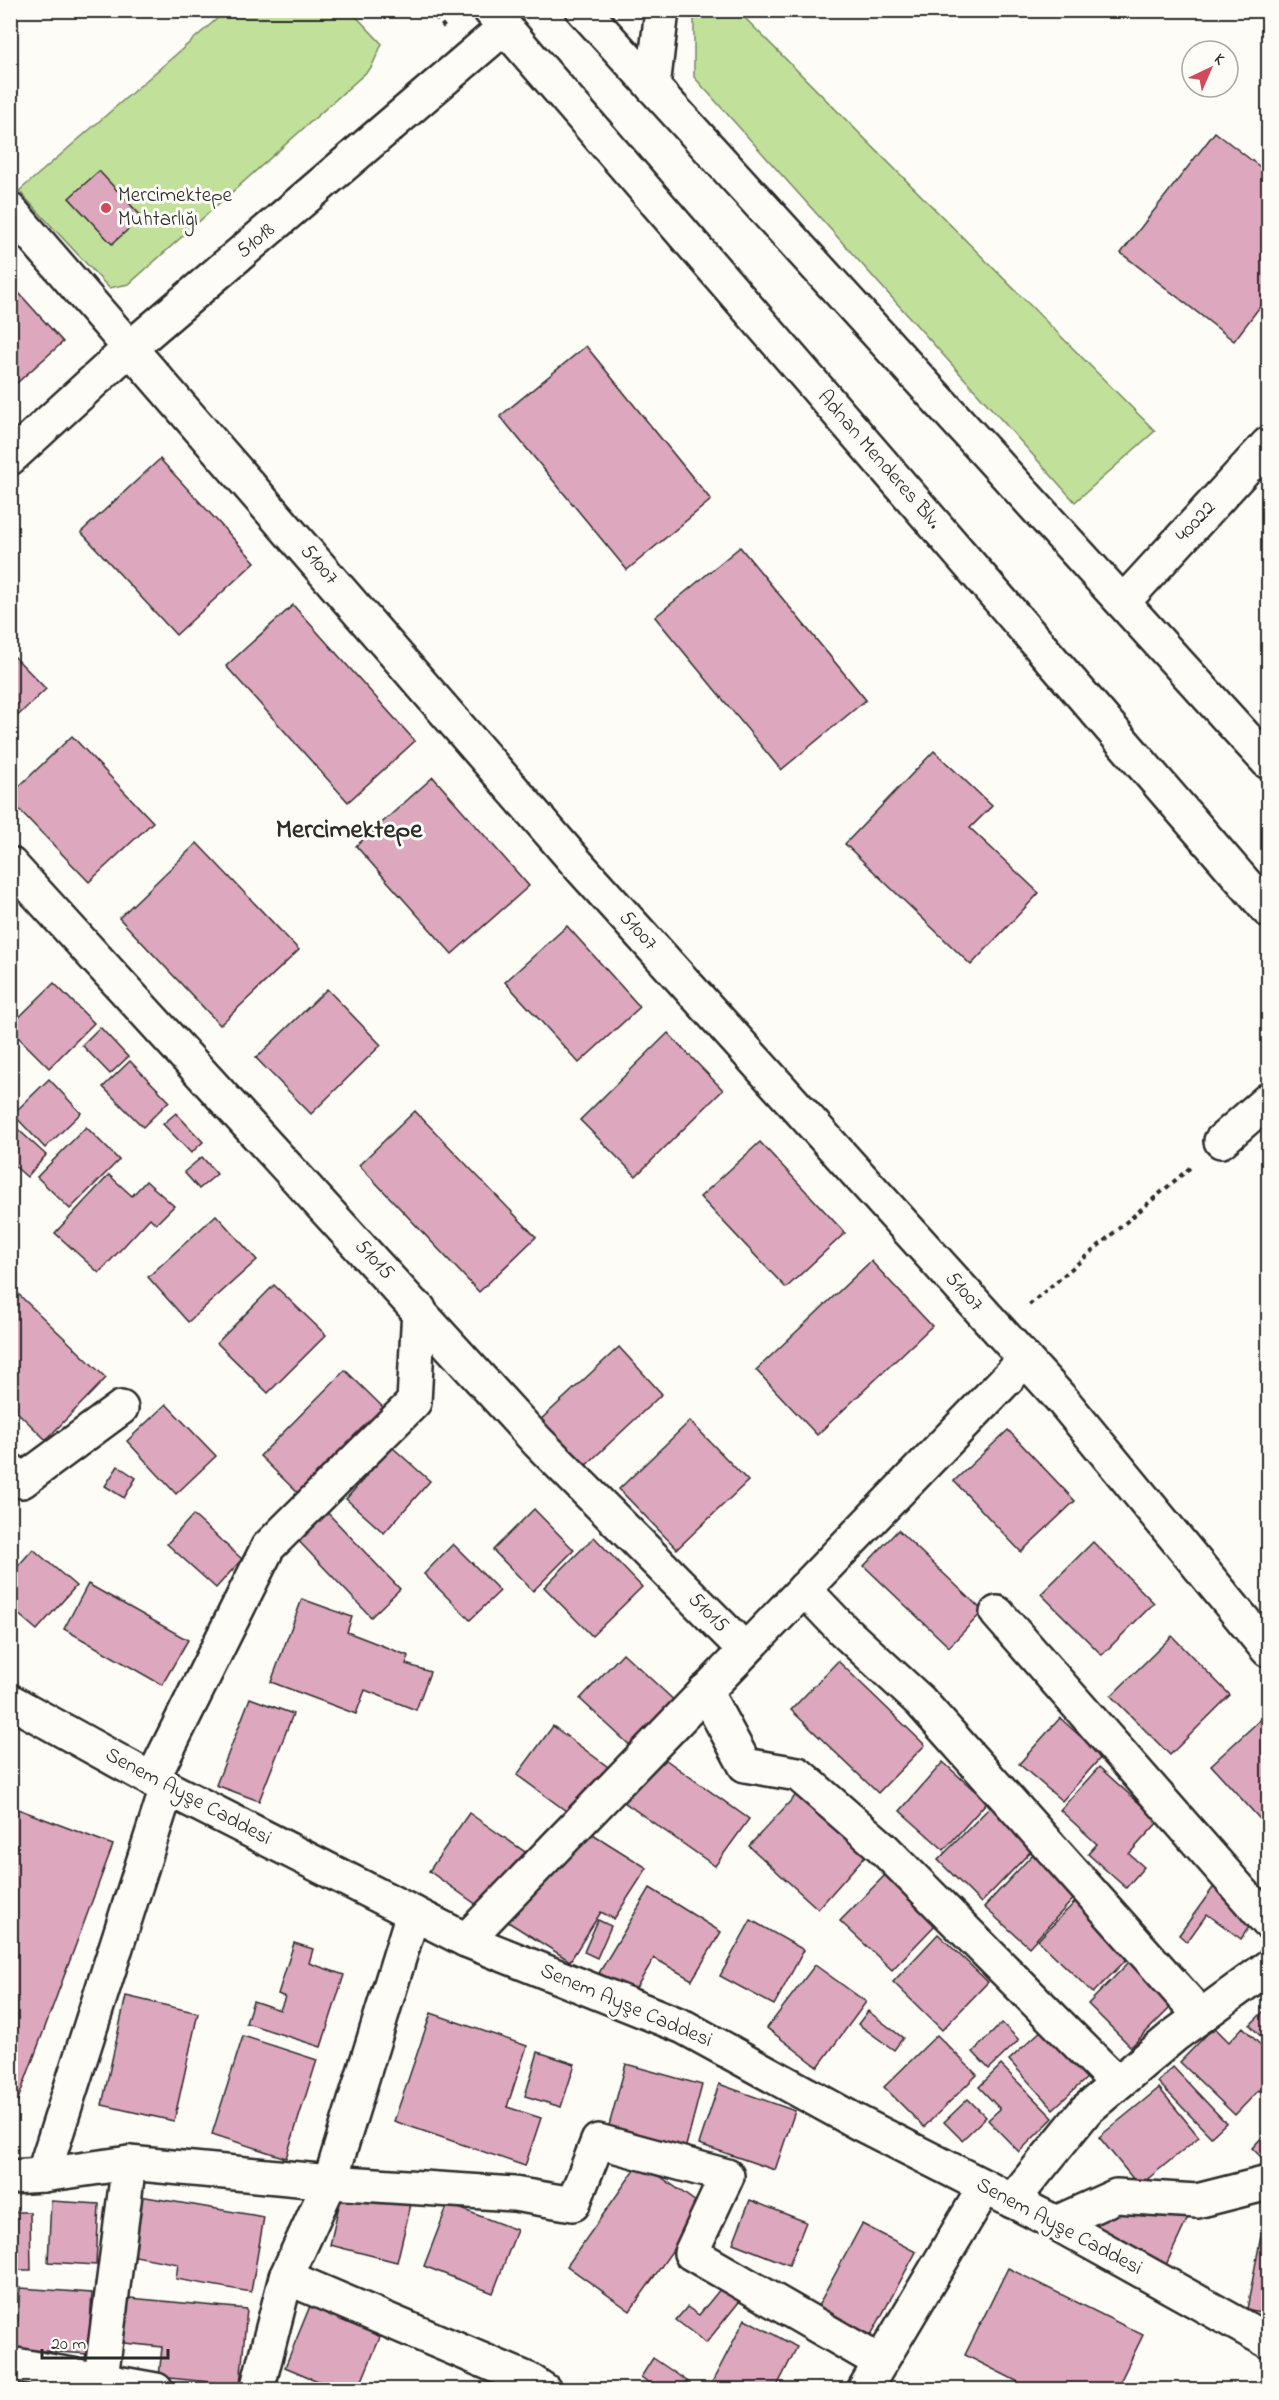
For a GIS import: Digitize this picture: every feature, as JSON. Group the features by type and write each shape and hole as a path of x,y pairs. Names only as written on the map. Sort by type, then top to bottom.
{"street":[{"path":"583,10 1269,762"},
{"path":"653,87 662,10"},
{"name":"51018","path":"10,458 498,19"},
{"name":"Adnan Menderes Blv.","path":"498,19 1269,909"},
{"name":"51007","path":"10,210 589,877 1063,1401 1269,1650"},
{"name":"40022","path":"1124,601 1269,444"},
{"name":"51015","path":"10,864 419,1309 538,1442 745,1650"},
{"path":"1221,1141 1269,1100"},
{"path":"43,2175 159,1784 268,1547 414,1402 419,1309"},
{"path":"466,1940 1025,1360"},
{"path":"10,1470 22,1481 121,1408"},
{"path":"804,1589 920,1701 1201,2016"},
{"path":"997,1613 1269,1922"},
{"path":"705,1691 746,1765 798,1774 883,1848 1118,2083"},
{"name":"Senem Ayşe Caddesi","path":"10,1701 159,1784 466,1940 684,2027 859,2123 1056,2223 1269,2341"},
{"path":"257,2390 286,2277 330,2182 413,1913"},
{"path":"864,2390 880,2362 998,2194 1086,2110 1118,2083 1201,2016 1269,1967"},
{"path":"10,2177 43,2175 129,2163 330,2182 514,2194 573,2204 598,2141 727,2176 691,2253 880,2362"},
{"path":"101,2378 129,2163"},
{"path":"1056,2223 1116,2196 1197,2200 1269,2183"},
{"path":"286,2277 529,2380 544,2390"},
{"path":"10,2364 101,2378 156,2390"}],"path":[{"path":"999,1330 1221,1141"}],"green space":[{"path":"226,11 351,11 382,44 371,68 129,284 109,288 19,191"},
{"path":"694,11 738,11 1155,431 1075,502 694,77"}],"building":[{"path":"1215,132 1268,173 1268,296 1234,341 1121,253"},
{"name":"Mercimektepe Muhtarlığı","path":"99,171 142,217 112,244 69,198"},
{"path":"10,283 63,342 10,389"},
{"path":"586,346 711,500 627,570 500,416"},
{"path":"160,459 255,562 176,635 81,532"},
{"path":"740,547 866,700 781,770 655,617"},
{"path":"293,605 415,741 348,802 226,666"},
{"path":"10,652 46,689 10,723"},
{"path":"72,736 153,822 89,882 10,800 10,795"},
{"path":"934,751 992,806 970,828 1039,893 971,965 845,844"},
{"path":"433,777 529,886 452,954 356,846"},
{"path":"197,843 299,950 220,1025 119,918"},
{"path":"567,926 640,1007 579,1063 505,982"},
{"path":"54,983 94,1023 49,1068 10,1029 10,1026"},
{"path":"327,989 381,1045 311,1114 256,1058"},
{"path":"100,1027 128,1057 110,1074 82,1045"},
{"path":"668,1033 723,1090 636,1176 580,1120"},
{"path":"130,1061 169,1101 143,1127 103,1087"},
{"path":"49,1079 81,1113 45,1148 13,1114"},
{"path":"415,1111 536,1237 479,1292 359,1165"},
{"path":"176,1113 203,1142 191,1153 163,1124"},
{"path":"10,1122 46,1155 27,1177 10,1162"},
{"path":"86,1127 119,1160 70,1209 37,1177"},
{"path":"760,1142 845,1233 786,1288 700,1197"},
{"path":"202,1157 217,1174 199,1189 184,1172"},
{"path":"109,1175 132,1196 146,1181 174,1206 156,1224 150,1218 99,1273 55,1233"},
{"path":"216,1215 257,1260 188,1322 148,1277"},
{"path":"871,1261 932,1326 817,1435 756,1370"},
{"path":"274,1285 326,1335 268,1393 217,1343"},
{"path":"13,1289 106,1378 46,1440 10,1405 10,1291"},
{"path":"619,1347 662,1394 582,1469 538,1422"},
{"path":"345,1370 391,1415 306,1501 260,1456"},
{"path":"166,1404 216,1456 176,1494 127,1441"},
{"path":"690,1421 748,1481 677,1549 619,1489"},
{"path":"1008,1430 1075,1501 1021,1552 954,1481"},
{"path":"392,1447 430,1481 384,1533 346,1499"},
{"path":"118,1466 136,1478 124,1498 105,1486"},
{"path":"322,1507 400,1589 371,1617 293,1535"},
{"path":"534,1509 574,1550 533,1591 493,1550"},
{"path":"193,1515 242,1559 216,1588 167,1544"},
{"path":"898,1530 983,1611 949,1647 864,1566"},
{"path":"594,1537 642,1587 592,1636 544,1587"},
{"path":"1093,1542 1154,1603 1102,1655 1041,1594"},
{"path":"453,1544 500,1591 470,1620 424,1574"},
{"path":"33,1549 76,1586 37,1630 10,1607 10,1575"},
{"path":"88,1584 188,1640 162,1685 64,1629"},
{"path":"302,1599 352,1617 347,1632 409,1656 406,1664 430,1672 416,1710 365,1690 356,1714 271,1682"},
{"path":"1172,1636 1230,1695 1170,1755 1111,1696"},
{"path":"623,1653 679,1705 636,1751 580,1699"},
{"path":"838,1661 925,1745 878,1793 791,1710"},
{"path":"250,1698 293,1714 259,1801 216,1785"},
{"path":"1060,1718 1102,1756 1062,1801 1019,1764"},
{"path":"1260,1720 1268,1729 1268,1828 1211,1765"},
{"path":"553,1726 608,1767 573,1816 517,1775"},
{"path":"655,1752 749,1819 715,1866 621,1800"},
{"path":"943,1762 987,1802 944,1850 900,1811"},
{"path":"1099,1767 1159,1821 1129,1854 1144,1867 1126,1888 1088,1854 1097,1844 1060,1810"},
{"path":"797,1794 865,1856 818,1909 749,1846"},
{"path":"10,1806 113,1845 10,2121"},
{"path":"991,1806 1034,1848 981,1903 938,1860"},
{"path":"469,1813 528,1854 487,1912 429,1871"},
{"path":"580,1826 647,1868 614,1919 601,1912 570,1961 508,1922 546,1863"},
{"path":"1034,1853 1079,1893 1029,1947 984,1907"},
{"path":"887,1873 938,1922 892,1970 840,1921"},
{"path":"1215,1885 1257,1915 1241,1939 1207,1914 1187,1942 1179,1935"},
{"path":"650,1888 721,1932 692,1980 654,1958 633,1993 599,1973"},
{"path":"1078,1899 1133,1953 1093,1993 1038,1940"},
{"path":"598,1920 611,1926 597,1958 584,1952"},
{"path":"751,1920 804,1950 774,2005 720,1976"},
{"path":"938,1934 988,1982 942,2030 893,1982"},
{"path":"294,1943 313,1949 309,1963 344,1975 321,2047 246,2023 253,2001 280,2010 285,1997 278,1994"},
{"path":"1131,1960 1175,2003 1131,2047 1088,2004"},
{"path":"815,1965 866,2002 818,2067 767,2028"},
{"path":"126,1996 198,2013 174,2121 102,2105"},
{"path":"1268,2007 1268,2044 1250,2025"},
{"path":"868,2011 903,2038 894,2050 858,2024"},
{"path":"431,2013 527,2046 507,2107 541,2118 525,2166 394,2121"},
{"path":"1002,2023 1019,2040 989,2069 973,2052"},
{"path":"1214,2027 1229,2042 1243,2027 1268,2053 1267,2098 1259,2090 1235,2115 1180,2062"},
{"path":"1044,2028 1088,2077 1053,2109 1009,2060"},
{"path":"937,2035 977,2075 924,2127 884,2087"},
{"path":"243,2036 317,2060 286,2158 212,2134"},
{"path":"538,2052 575,2064 561,2107 525,2096"},
{"path":"626,2064 702,2085 682,2161 605,2140"},
{"path":"1001,2065 1053,2118 1019,2152 988,2120 1000,2109 979,2087"},
{"path":"1173,2067 1226,2123 1211,2137 1158,2082"},
{"path":"719,2084 795,2111 775,2170 699,2144"},
{"path":"1159,2088 1199,2137 1139,2186 1099,2137"},
{"path":"968,2099 986,2117 962,2140 944,2122"},
{"path":"1268,2131 1268,2164 1252,2148"},
{"path":"640,2162 703,2207 630,2311 567,2266"},
{"path":"343,2188 411,2204 397,2262 330,2245"},
{"path":"140,2196 264,2217 251,2292 176,2279 178,2264 130,2255"},
{"path":"1116,2198 1192,2209 1165,2267 1078,2227"},
{"path":"1268,2199 1268,2314 1247,2309"},
{"path":"750,2200 806,2222 789,2265 733,2243"},
{"path":"51,2201 99,2204 96,2265 48,2262"},
{"path":"448,2204 517,2230 493,2293 424,2266"},
{"path":"10,2212 30,2212 31,2270 10,2270"},
{"path":"862,2224 916,2252 871,2335 818,2306"},
{"path":"1008,2268 1143,2335 1116,2390 1034,2390 965,2355"},
{"path":"20,2288 92,2293 88,2354 16,2349"},
{"path":"721,2288 739,2302 706,2343 676,2320 687,2307 699,2315"},
{"path":"119,2297 247,2309 240,2385 159,2377 162,2347 115,2342"},
{"path":"310,2306 381,2335 358,2390 339,2390 285,2367"},
{"path":"745,2319 797,2347 775,2390 708,2390"},
{"path":"653,2358 690,2383 687,2386 692,2390 660,2390 641,2377"},
{"path":"36,2379 63,2390 35,2390"},
{"path":"488,2383 499,2390 484,2390"},
{"path":"1233,2384 1243,2390 1229,2390"}],"place":[{"name":"Mercimektepe Muhtarlığı","path":"106,208"}],"district":[{"name":"Mercimektepe","path":"349,830"}]}
